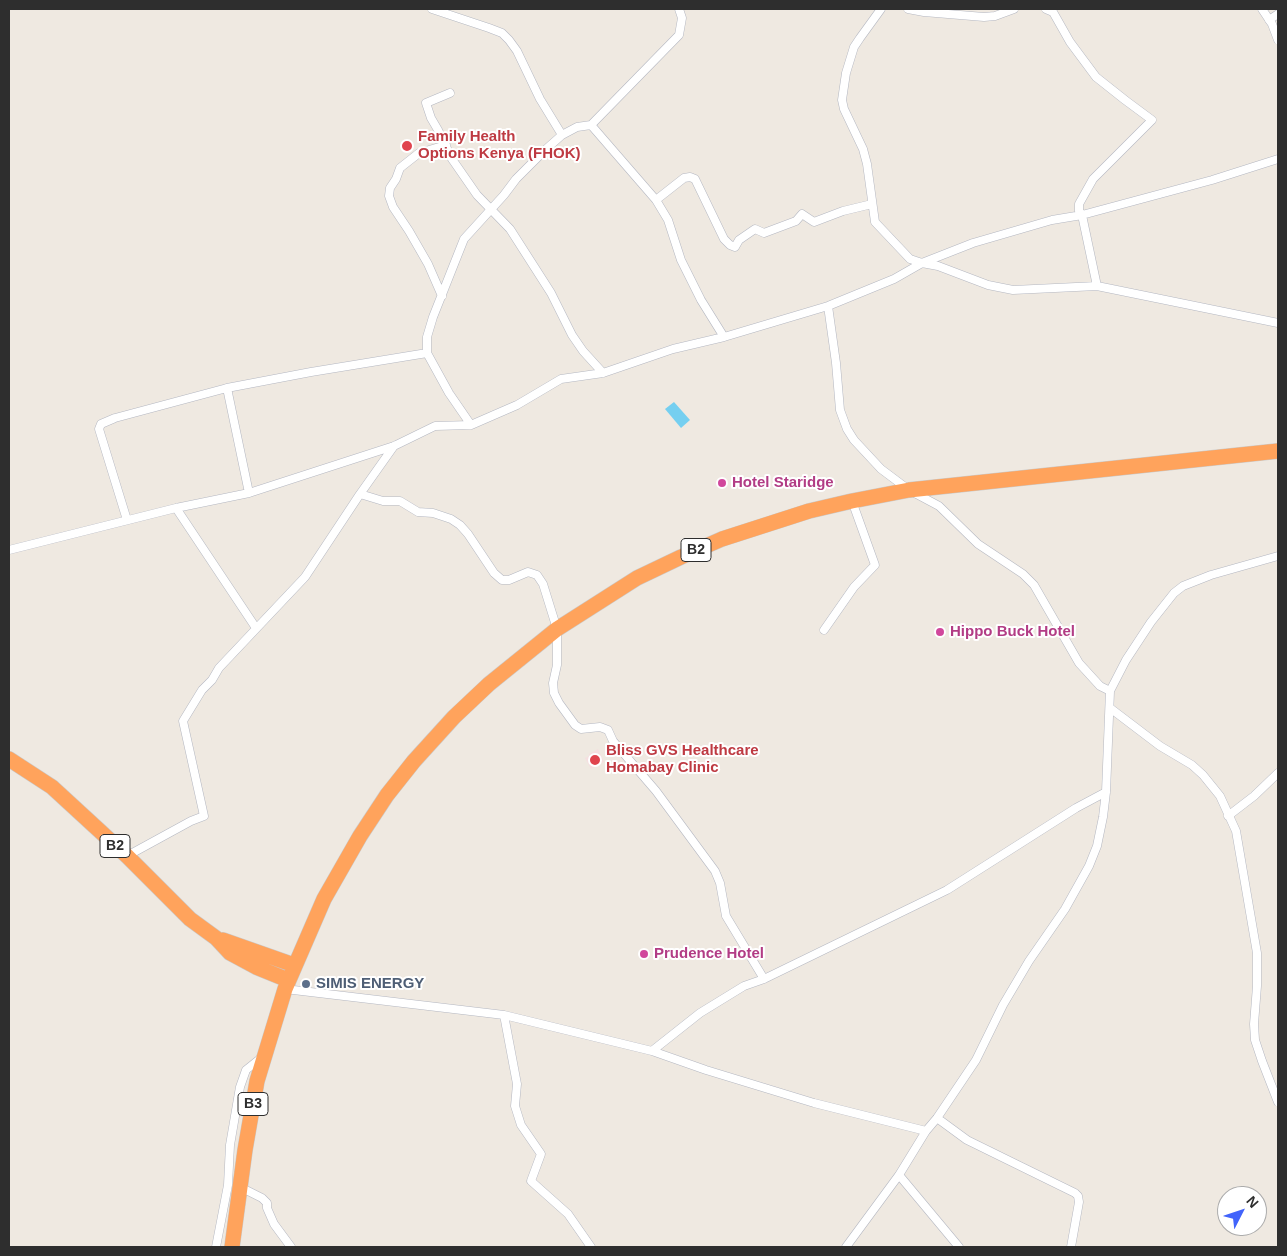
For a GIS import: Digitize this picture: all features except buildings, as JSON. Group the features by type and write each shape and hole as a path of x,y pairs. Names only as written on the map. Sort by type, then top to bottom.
{"highway":[{"name":"B2","path":"216,938 294,965 324,899 360,836 387,795 414,761 454,717 489,684 557,629 598,601 638,578 689,554 768,523 809,511 909,490 1278,451"},
{"name":"B2","path":"9,759 52,787 127,856 190,920 216,938 235,956 287,984"},
{"name":"B3","path":"232,1247 234,1186 264,1055 294,965"}],"street":[{"path":"432,9 471,20 471,23 502,33 517,51 540,99 562,135"},
{"path":"471,425 449,393 428,353 427,337 464,239 516,179 562,135 577,127 591,125 679,35 682,18 679,9"},
{"path":"881,9 854,48 846,73 842,100 867,164 875,222 910,259 938,266 988,285 1013,290 1097,286 1278,323"},
{"path":"908,9 984,18 996,16 1014,9"},
{"path":"1046,9 1053,12 1070,42 1096,76 1152,120 1093,179 1079,204 1079,211 1082,214 1097,286"},
{"path":"1262,9 1278,40"},
{"path":"1269,20 1278,14"},
{"path":"450,93 426,103 431,118 465,180 510,229 551,293 582,351 604,373"},
{"path":"591,125 656,200 668,220 685,268 701,300 724,337"},
{"path":"442,296 428,264 409,231 392,207 389,196 390,188 400,168 419,153 446,145"},
{"path":"9,550 176,508 250,493 394,446 435,426 471,425 518,405 561,379 604,373 673,350 828,306 894,279 922,263 973,244 1052,220 1212,180 1278,159"},
{"path":"656,200 684,178 690,176 695,178 724,239 735,247 739,240 755,229 764,233 796,221 802,214 814,222 843,211 872,204"},
{"path":"828,306 840,410 854,440 881,469 909,490 939,506 978,544 1022,574 1034,585 1079,663 1100,686 1110,691"},
{"path":"127,520 99,429 101,424 115,418 227,388 428,353"},
{"path":"227,388 250,493"},
{"path":"127,856 191,820 204,816 183,721 202,690 212,680 219,668 305,577 394,446"},
{"path":"360,494 383,501 400,501 418,512 433,513 451,519 468,534 498,578 509,580 528,572 537,575 542,584 557,629 557,665 553,683 554,693 559,703 581,729 600,727 608,730 613,740 656,792 715,871 720,882 726,916 764,979"},
{"path":"824,630 854,586 874,565 852,501"},
{"path":"176,508 256,628"},
{"path":"846,1247 899,1175 976,1060 1007,998 1029,961 1065,909 1089,866 1097,846 1104,817 1110,691 1126,660 1151,622 1174,593 1183,586 1211,575 1278,556"},
{"path":"1110,708 1160,746 1192,765 1203,775 1220,796 1236,831 1257,953 1255,1040 1278,1102"},
{"path":"1228,816 1254,796 1278,773"},
{"path":"652,1051 700,1013 744,986 764,979 947,890 1076,808 1106,792"},
{"path":"287,984 504,1015 652,1051 706,1070 805,1100 926,1132"},
{"path":"504,1015 517,1084 515,1106 521,1125 540,1154 531,1181 568,1214 591,1247"},
{"path":"937,1118 967,1140 1078,1196 1071,1247"},
{"path":"899,1175 959,1247"},
{"path":"216,1247 234,1186 262,1198 267,1203 267,1208 274,1224 291,1247"}],"shaded area":[{"name":"Bliss GVS Healthcare Homabay Clinic","path":"598,749 604,762 591,769 585,758"}],"water":[{"path":"674,402 690,420 681,428 665,409"}],"place":[{"name":"Family Health Options Kenya (FHOK)","path":"407,146"},
{"name":"Hotel Staridge","path":"722,483"},
{"name":"Hippo Buck Hotel","path":"940,632"},
{"name":"Bliss GVS Healthcare Homabay Clinic","path":"595,760"},
{"name":"Prudence Hotel","path":"644,954"},
{"name":"SIMIS ENERGY","path":"306,984"}]}
